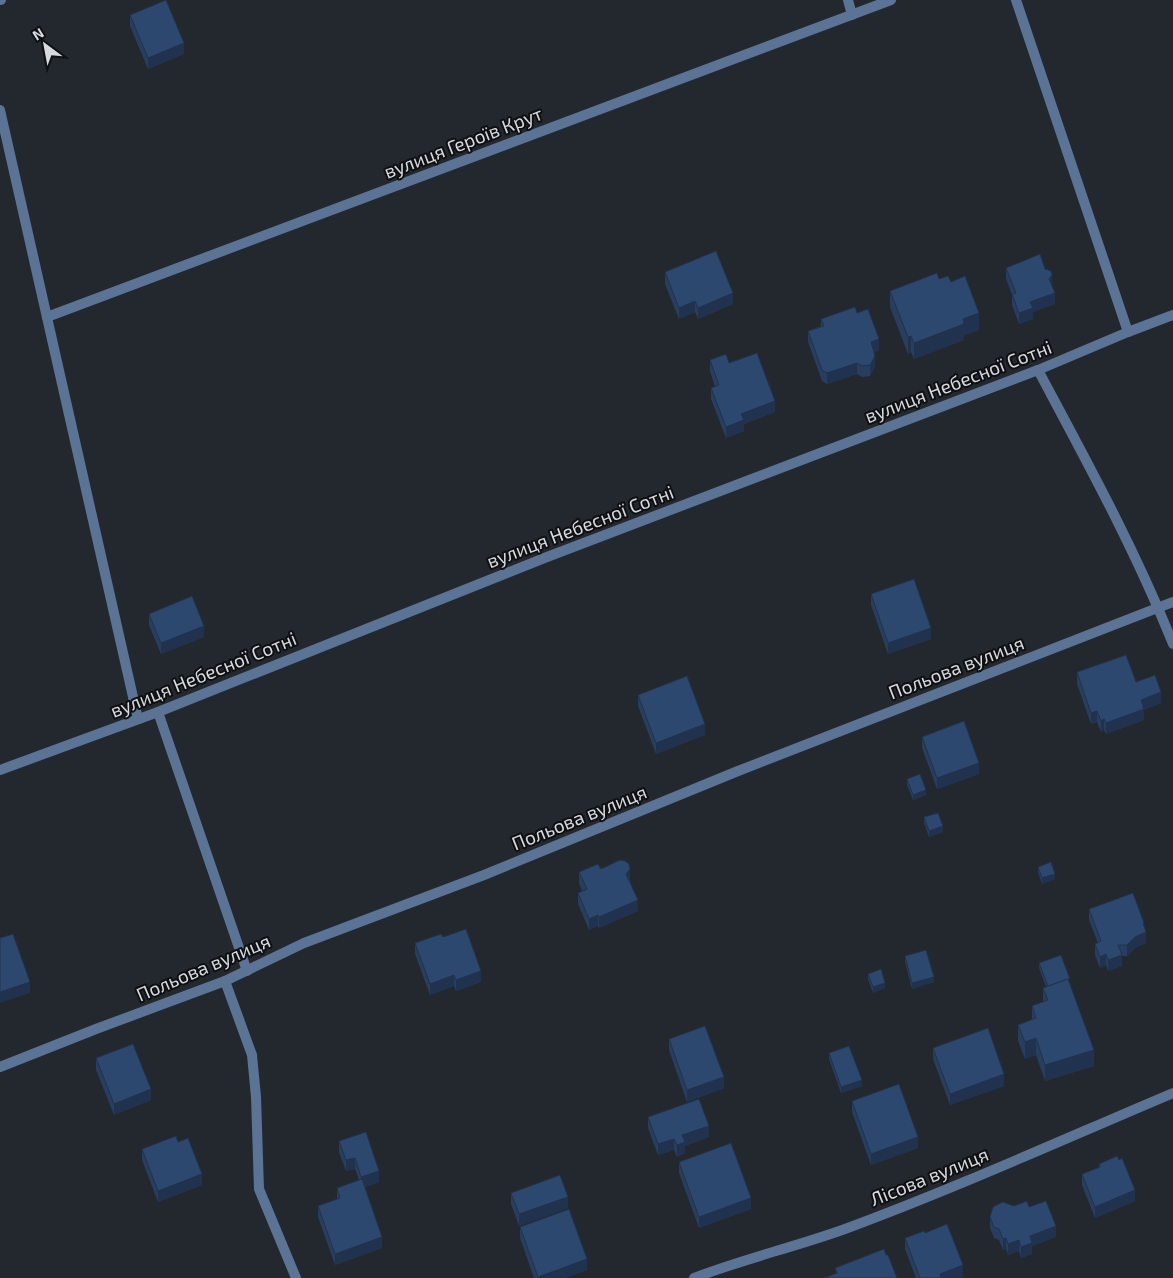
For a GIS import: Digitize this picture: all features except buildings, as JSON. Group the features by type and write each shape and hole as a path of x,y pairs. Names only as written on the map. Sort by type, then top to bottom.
{"street":[{"path":"848,0 852,15"},
{"name":"вулиця Героїв Крут","path":"47,317 891,0"},
{"path":"1016,0 1128,332"},
{"path":"0,110 138,719"},
{"name":"вулиця Небесної Сотні","path":"0,770 158,712 519,568 1038,370 1173,315"},
{"path":"1038,370 1099,483 1158,607 1173,644"},
{"name":"Польова вулиця","path":"0,1067 225,981 304,943 484,875 747,768 1173,602"},
{"path":"158,712 247,971"},
{"path":"225,981 252,1055 256,1097 259,1189 296,1278"},
{"name":"Лісова вулиця","path":"694,1278 842,1230 942,1192 1026,1154 1173,1093"}]}
